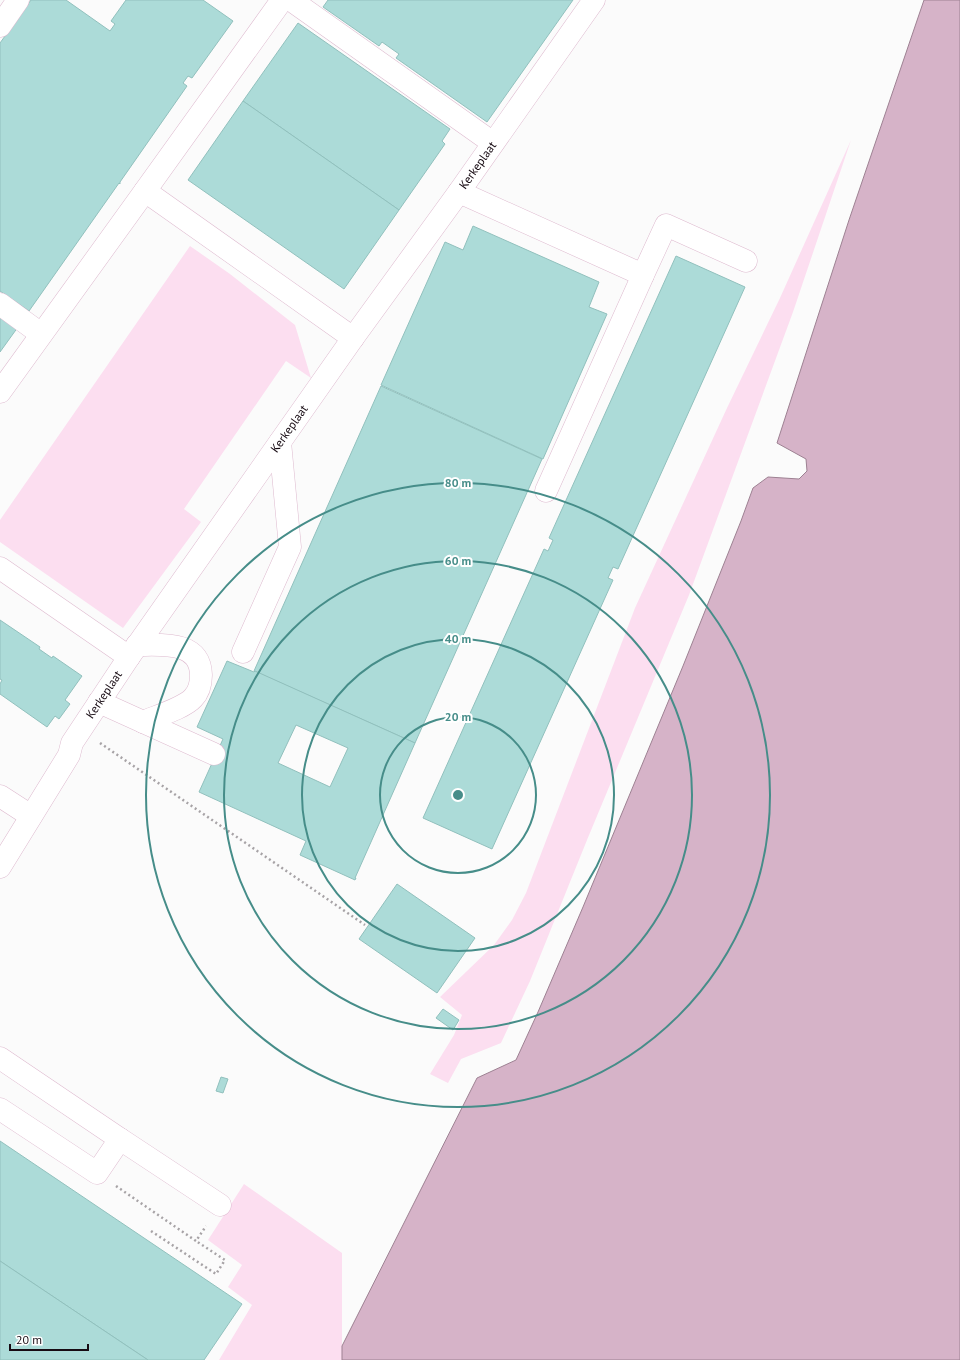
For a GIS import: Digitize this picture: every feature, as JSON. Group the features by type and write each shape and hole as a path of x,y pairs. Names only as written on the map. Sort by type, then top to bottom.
{"street":[{"path":"0,26 18,0"},
{"path":"0,392 282,0"},
{"path":"291,0 493,143"},
{"name":"Kerkeplaat","path":"0,867 69,754 72,743 133,651 353,338 459,192 594,0"},
{"path":"145,191 353,338"},
{"path":"459,192 643,274"},
{"path":"546,491 666,224 746,260"},
{"path":"0,304 42,334"},
{"path":"243,652 290,547 280,442"},
{"path":"0,568 133,651 175,646 184,648 192,654 198,662 201,670 199,689 194,697 187,703 143,722"},
{"path":"99,702 214,754"},
{"path":"0,796 31,816"},
{"path":"0,1058 220,1206"},
{"path":"0,1109 97,1173 120,1138"}],"path":[{"path":"81,730 365,925"},
{"path":"97,1173 225,1260 216,1274 151,1231"},
{"path":"196,1241 220,1206"}],"shaded area":[{"path":"924,0 960,0 960,1360 342,1360 342,1346 477,1078 516,1060 583,907 683,666 753,488 768,477 799,479 807,471 806,459 777,443 849,220"},
{"path":"851,140 793,312 689,595 530,981 501,1043 461,1059 448,1083 430,1074 454,1035 462,1015 440,997 494,945 512,920 526,893 635,608 727,408 780,298"},
{"path":"190,246 230,274 295,325 311,378 286,361 184,509 201,522 123,628 0,542 0,520"},
{"path":"244,1184 342,1253 342,1360 219,1360 252,1305 228,1287 242,1265 208,1240"}],"building":[{"path":"31,0 66,0 110,31 115,24 111,21 126,0 203,0 233,21 192,78 188,76 183,83 187,86 120,184 119,183 29,311 0,291 0,43"},
{"path":"328,0 573,0 487,122 396,58 399,54 382,42 379,46 323,7"},
{"path":"298,23 450,129 442,141 445,144 399,210 243,101"},
{"path":"243,101 399,210 344,289 188,180"},
{"path":"473,226 599,282 589,307 607,314 543,459 381,385 445,242 463,250"},
{"path":"676,256 745,287 618,569 613,567 608,578 613,580 492,849 423,818 544,549 548,551 553,540 549,538"},
{"path":"0,314 18,327 0,352"},
{"path":"381,386 542,459 415,743 254,671"},
{"path":"0,620 40,647 39,649 52,658 53,656 82,676 65,700 70,704 59,719 55,716 47,727 0,694 0,684 2,680 0,679"},
{"path":"227,661 254,672 255,671 415,743 355,880 300,855 306,841 199,792 223,739 197,727","holes":["296,725 348,748 330,787 278,763"]},
{"path":"397,884 475,938 437,993 359,939"},
{"path":"443,1009 459,1020 453,1030 436,1018"},
{"path":"221,1077 228,1079 223,1093 216,1091"},
{"path":"0,1141 242,1304 204,1360 148,1360 0,1261"},
{"path":"0,1261 148,1360 0,1360"}]}
